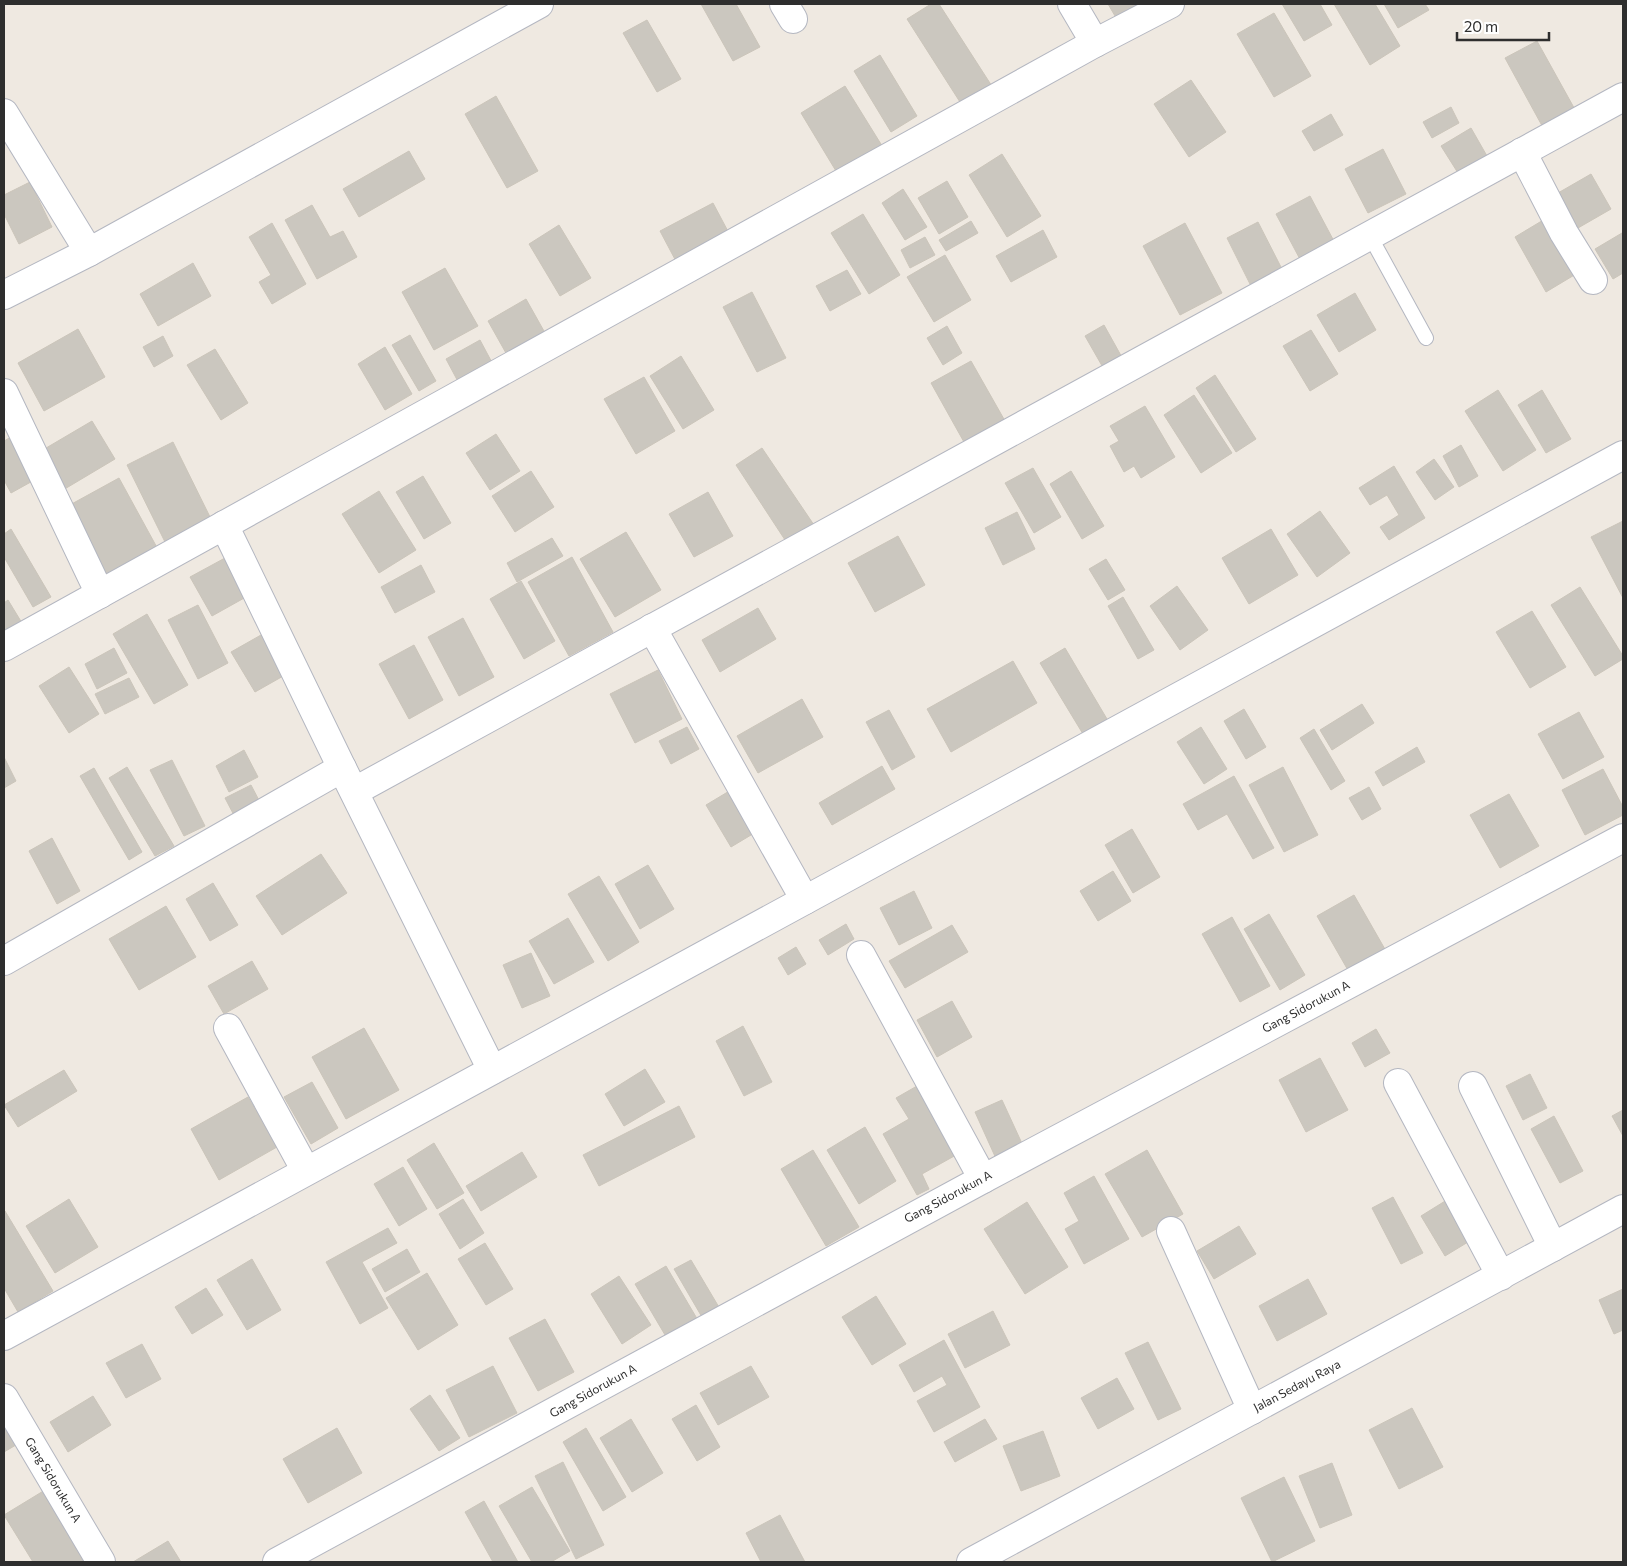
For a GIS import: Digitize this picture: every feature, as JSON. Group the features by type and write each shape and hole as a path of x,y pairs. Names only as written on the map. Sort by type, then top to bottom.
{"street":[{"path":"4,295 89,252 539,4"},
{"path":"1072,4 1095,43"},
{"path":"4,647 1095,43 1170,4"},
{"path":"4,961 348,780 652,628 1623,97"},
{"path":"4,113 89,252"},
{"path":"1522,152 1564,233 1593,280"},
{"path":"4,393 100,594"},
{"path":"4,1336 1623,455"},
{"path":"224,525 492,1070"},
{"path":"652,628 805,900"},
{"name":"Gang Sidorukun A","path":"277,1562 982,1178 1623,838"},
{"path":"861,955 982,1178"},
{"path":"228,1028 306,1171"},
{"path":"1398,1083 1500,1276"},
{"path":"1473,1086 1553,1247"},
{"name":"Jalan Sedayu Raya","path":"985,1559 1252,1410 1623,1210"},
{"path":"1171,1231 1252,1410"},
{"name":"Gang Sidorukun A","path":"4,1398 101,1562"}],"lane":[{"path":"1370,236 1426,338"}],"building":[{"path":"701,4 736,4 760,47 733,61"},
{"path":"931,4 939,4 997,94 967,113 907,19"},
{"path":"1108,4 1149,4 1118,21"},
{"path":"1282,4 1320,4 1332,25 1304,41"},
{"path":"1334,4 1375,4 1400,46 1370,65"},
{"path":"1384,4 1425,4 1429,10 1398,28"},
{"path":"1274,13 1311,76 1274,97 1237,34"},
{"path":"647,20 681,79 657,92 623,33"},
{"path":"1537,41 1578,115 1546,133 1505,58"},
{"path":"880,55 917,116 891,132 854,71"},
{"path":"1191,80 1226,132 1189,157 1154,104"},
{"path":"845,86 884,149 839,176 801,113"},
{"path":"496,96 538,171 507,188 465,114"},
{"path":"1451,107 1459,123 1432,138 1423,122"},
{"path":"1331,114 1343,135 1314,151 1302,131"},
{"path":"1471,128 1487,156 1458,173 1441,146"},
{"path":"1383,149 1406,194 1368,213 1345,169"},
{"path":"409,151 425,179 359,217 343,189"},
{"path":"1002,154 1041,216 1007,237 969,175"},
{"path":"1591,174 1611,209 1578,228 1558,193"},
{"path":"947,181 968,217 939,234 918,198"},
{"path":"30,182 52,227 19,244 4,214 4,195"},
{"path":"903,189 927,227 905,240 882,203"},
{"path":"1310,196 1336,245 1302,263 1276,214"},
{"path":"713,203 731,237 678,265 660,231"},
{"path":"312,205 330,237 343,231 357,257 317,279 285,220"},
{"path":"863,214 900,275 869,294 831,233"},
{"path":"1550,216 1581,271 1546,292 1515,237"},
{"path":"971,221 978,233 946,251 939,240"},
{"path":"1258,222 1283,271 1251,286 1227,238"},
{"path":"272,223 306,284 272,304 259,282 271,275 249,237"},
{"path":"1185,223 1222,293 1180,315 1143,246"},
{"path":"559,225 591,278 560,296 529,244"},
{"path":"1043,230 1057,257 1011,282 996,256"},
{"path":"1622,233 1623,273 1613,279 1595,249"},
{"path":"925,237 935,255 910,268 901,250"},
{"path":"945,255 971,300 934,322 907,277"},
{"path":"193,263 211,296 158,326 140,294"},
{"path":"445,268 478,326 434,350 402,292"},
{"path":"847,270 861,294 830,311 816,286"},
{"path":"752,292 786,358 757,372 723,307"},
{"path":"1355,293 1376,330 1339,352 1317,315"},
{"path":"526,299 549,340 511,362 488,321"},
{"path":"1104,325 1124,361 1105,371 1085,336"},
{"path":"947,326 962,353 943,365 927,338"},
{"path":"78,329 105,377 44,411 18,363"},
{"path":"1311,330 1338,374 1310,391 1283,346"},
{"path":"410,335 436,381 419,391 392,345"},
{"path":"163,336 173,356 154,367 143,347"},
{"path":"480,340 496,370 462,389 446,359"},
{"path":"385,347 412,394 385,410 358,364"},
{"path":"215,349 248,403 221,420 187,365"},
{"path":"681,356 714,410 683,429 650,376"},
{"path":"971,361 1009,428 969,451 931,383"},
{"path":"1215,375 1256,439 1236,452 1196,388"},
{"path":"644,377 675,431 636,454 604,399"},
{"path":"1498,390 1536,450 1503,471 1465,411"},
{"path":"1542,390 1571,439 1546,453 1518,405"},
{"path":"1194,395 1232,453 1201,473 1164,415"},
{"path":"1145,406 1175,457 1141,478 1134,466 1124,472 1110,446 1119,441 1110,426"},
{"path":"92,421 115,459 63,490 41,451"},
{"path":"496,434 520,471 490,490 466,453"},
{"path":"13,436 38,478 11,493 4,480 4,441"},
{"path":"173,442 213,523 167,546 127,465"},
{"path":"1461,445 1478,476 1459,487 1443,456"},
{"path":"762,448 814,525 787,543 736,465"},
{"path":"1434,459 1454,487 1435,500 1416,472"},
{"path":"1394,466 1425,518 1389,540 1380,527 1399,515 1387,495 1370,505 1359,488"},
{"path":"1033,468 1061,517 1034,533 1005,483"},
{"path":"531,471 554,507 515,532 492,496"},
{"path":"1071,471 1104,526 1082,539 1050,484"},
{"path":"423,476 451,523 424,539 396,492"},
{"path":"119,478 160,553 108,581 68,506"},
{"path":"379,491 416,550 379,573 342,514"},
{"path":"708,492 733,536 694,557 669,514"},
{"path":"1320,511 1350,553 1317,577 1287,534"},
{"path":"1017,512 1035,549 1003,565 985,528"},
{"path":"1623,521 1623,598 1591,537"},
{"path":"11,529 51,597 33,607 4,557 4,534"},
{"path":"1271,529 1298,575 1249,604 1222,558"},
{"path":"626,532 661,590 615,617 580,559"},
{"path":"898,536 925,585 875,612 848,563"},
{"path":"552,538 563,556 517,582 507,563"},
{"path":"572,557 613,632 569,656 528,582"},
{"path":"225,558 246,597 212,616 190,577"},
{"path":"1106,559 1125,590 1108,600 1089,569"},
{"path":"421,565 435,592 395,613 381,587"},
{"path":"521,581 555,641 524,659 490,599"},
{"path":"1177,586 1208,630 1180,650 1150,606"},
{"path":"1580,587 1623,656 1623,659 1595,676 1551,605"},
{"path":"1123,597 1154,650 1138,659 1108,606"},
{"path":"8,600 25,628 4,640 4,603"},
{"path":"198,605 228,663 198,679 168,620"},
{"path":"758,608 776,639 720,672 702,640"},
{"path":"1532,611 1566,667 1530,688 1496,632"},
{"path":"147,614 188,685 154,704 113,634"},
{"path":"463,618 494,677 459,696 428,637"},
{"path":"261,635 285,675 255,692 231,652"},
{"path":"414,645 443,700 409,719 379,664"},
{"path":"114,648 127,673 97,689 85,664"},
{"path":"1065,648 1107,719 1083,734 1040,663"},
{"path":"1013,661 1037,703 951,752 927,709"},
{"path":"69,667 99,714 69,733 39,686"},
{"path":"658,670 682,719 635,743 610,694"},
{"path":"129,678 139,697 105,714 95,694"},
{"path":"802,699 823,737 758,773 737,736"},
{"path":"1362,704 1374,723 1332,750 1320,730"},
{"path":"1244,709 1266,747 1246,759 1224,721"},
{"path":"889,710 915,757 892,770 866,722"},
{"path":"1579,712 1604,757 1563,779 1538,734"},
{"path":"687,727 699,749 671,764 659,741"},
{"path":"1201,727 1227,769 1204,784 1177,742"},
{"path":"1314,729 1345,781 1331,790 1300,738"},
{"path":"1417,747 1425,762 1383,786 1375,772"},
{"path":"244,750 258,777 229,792 216,766"},
{"path":"4,757 16,781 4,788"},
{"path":"172,760 205,826 184,836 150,770"},
{"path":"882,766 895,789 832,825 819,803"},
{"path":"127,767 174,846 155,856 109,778"},
{"path":"1283,767 1318,835 1284,852 1249,785"},
{"path":"94,768 142,852 129,860 80,776"},
{"path":"1603,769 1623,807 1623,815 1585,835 1562,790"},
{"path":"1234,776 1274,848 1253,859 1227,814 1198,830 1183,804"},
{"path":"251,785 263,808 237,821 225,798"},
{"path":"1369,787 1381,809 1362,820 1349,798"},
{"path":"731,790 756,832 731,847 706,805"},
{"path":"1509,794 1539,846 1500,868 1470,815"},
{"path":"1132,829 1160,877 1133,893 1105,845"},
{"path":"52,838 80,891 57,904 29,851"},
{"path":"321,854 347,893 282,935 256,896"},
{"path":"648,865 674,909 640,929 615,884"},
{"path":"1113,871 1131,901 1098,921 1080,891"},
{"path":"599,876 639,942 608,961 568,894"},
{"path":"213,883 238,925 210,941 186,899"},
{"path":"914,891 932,928 899,945 880,908"},
{"path":"1354,895 1386,951 1349,972 1317,916"},
{"path":"166,906 196,957 139,990 109,939"},
{"path":"1269,914 1305,975 1280,990 1244,929"},
{"path":"1232,917 1270,986 1240,1002 1202,934"},
{"path":"568,918 594,962 554,984 529,941"},
{"path":"846,924 854,939 828,955 819,940"},
{"path":"952,925 968,952 905,988 889,961"},
{"path":"796,947 806,964 788,975 778,958"},
{"path":"531,953 550,996 522,1008 503,965"},
{"path":"252,961 268,989 224,1014 208,986"},
{"path":"952,1001 972,1037 937,1057 917,1020"},
{"path":"743,1026 772,1082 744,1096 716,1041"},
{"path":"364,1028 399,1090 346,1119 312,1057"},
{"path":"1376,1029 1390,1053 1365,1067 1352,1043"},
{"path":"1320,1058 1348,1110 1306,1132 1279,1080"},
{"path":"645,1069 665,1102 624,1126 605,1094"},
{"path":"64,1070 77,1091 18,1127 4,1105"},
{"path":"1530,1074 1547,1108 1523,1120 1506,1086"},
{"path":"312,1082 338,1128 311,1144 284,1097"},
{"path":"924,1082 965,1150 922,1174 929,1189 917,1195 883,1134 909,1119 896,1098"},
{"path":"248,1097 277,1147 219,1180 191,1129"},
{"path":"1002,1100 1025,1150 998,1163 975,1112"},
{"path":"679,1106 695,1137 599,1186 583,1155"},
{"path":"1623,1110 1623,1136 1612,1116"},
{"path":"1554,1116 1583,1171 1560,1183 1531,1129"},
{"path":"865,1127 896,1181 859,1204 827,1150"},
{"path":"434,1143 464,1193 437,1209 407,1160"},
{"path":"813,1150 859,1227 826,1246 781,1169"},
{"path":"1147,1150 1183,1214 1142,1237 1105,1174"},
{"path":"522,1152 537,1177 481,1211 466,1186"},
{"path":"403,1167 427,1209 399,1226 374,1184"},
{"path":"1094,1176 1129,1239 1084,1264 1065,1229 1079,1221 1064,1193"},
{"path":"1393,1197 1423,1253 1401,1264 1372,1208"},
{"path":"1450,1198 1473,1239 1445,1256 1421,1216"},
{"path":"69,1199 98,1247 55,1273 26,1226"},
{"path":"463,1199 484,1233 460,1249 439,1214"},
{"path":"1027,1202 1068,1267 1025,1294 984,1229"},
{"path":"5,1211 53,1291 18,1312 4,1288"},
{"path":"1239,1226 1256,1254 1214,1279 1197,1251"},
{"path":"388,1228 397,1243 362,1262 388,1308 360,1324 326,1262"},
{"path":"485,1243 513,1289 486,1305 458,1259"},
{"path":"407,1249 420,1272 385,1292 372,1269"},
{"path":"252,1259 281,1310 247,1330 217,1280"},
{"path":"691,1260 723,1314 706,1324 674,1269"},
{"path":"666,1266 699,1322 668,1340 635,1284"},
{"path":"427,1273 458,1325 418,1350 386,1298"},
{"path":"619,1276 651,1325 622,1344 591,1294"},
{"path":"1308,1279 1327,1314 1277,1341 1259,1306"},
{"path":"206,1288 223,1315 192,1334 175,1307"},
{"path":"1623,1289 1623,1330 1614,1334 1599,1300"},
{"path":"876,1296 906,1344 872,1365 842,1317"},
{"path":"993,1311 1010,1345 965,1368 948,1334"},
{"path":"545,1319 574,1372 538,1391 509,1338"},
{"path":"944,1340 980,1407 934,1432 917,1401 947,1385 942,1376 914,1392 899,1365"},
{"path":"1148,1342 1181,1409 1158,1420 1125,1353"},
{"path":"142,1344 161,1379 126,1398 106,1363"},
{"path":"493,1366 517,1413 469,1437 446,1390"},
{"path":"751,1366 769,1397 718,1425 700,1393"},
{"path":"1117,1378 1134,1409 1098,1429 1081,1398"},
{"path":"430,1395 460,1438 439,1451 410,1409"},
{"path":"93,1396 111,1425 68,1452 50,1422"},
{"path":"696,1405 720,1447 697,1461 672,1419"},
{"path":"1412,1408 1443,1467 1399,1489 1369,1430"},
{"path":"4,1412 21,1442 4,1452"},
{"path":"631,1419 663,1473 632,1492 600,1438"},
{"path":"985,1419 997,1439 955,1462 944,1442"},
{"path":"337,1428 362,1473 308,1503 283,1459"},
{"path":"586,1428 626,1497 603,1511 563,1442"},
{"path":"1043,1431 1060,1476 1021,1491 1003,1446"},
{"path":"563,1462 604,1545 576,1559 535,1476"},
{"path":"1332,1463 1352,1515 1320,1528 1299,1476"},
{"path":"1284,1477 1315,1541 1272,1562 1241,1498"},
{"path":"532,1487 570,1551 551,1562 532,1562 499,1506"},
{"path":"45,1490 90,1562 33,1562 4,1515"},
{"path":"484,1501 518,1562 493,1562 465,1512"},
{"path":"780,1515 805,1562 761,1562 746,1533"},
{"path":"168,1541 181,1562 133,1562"}]}
